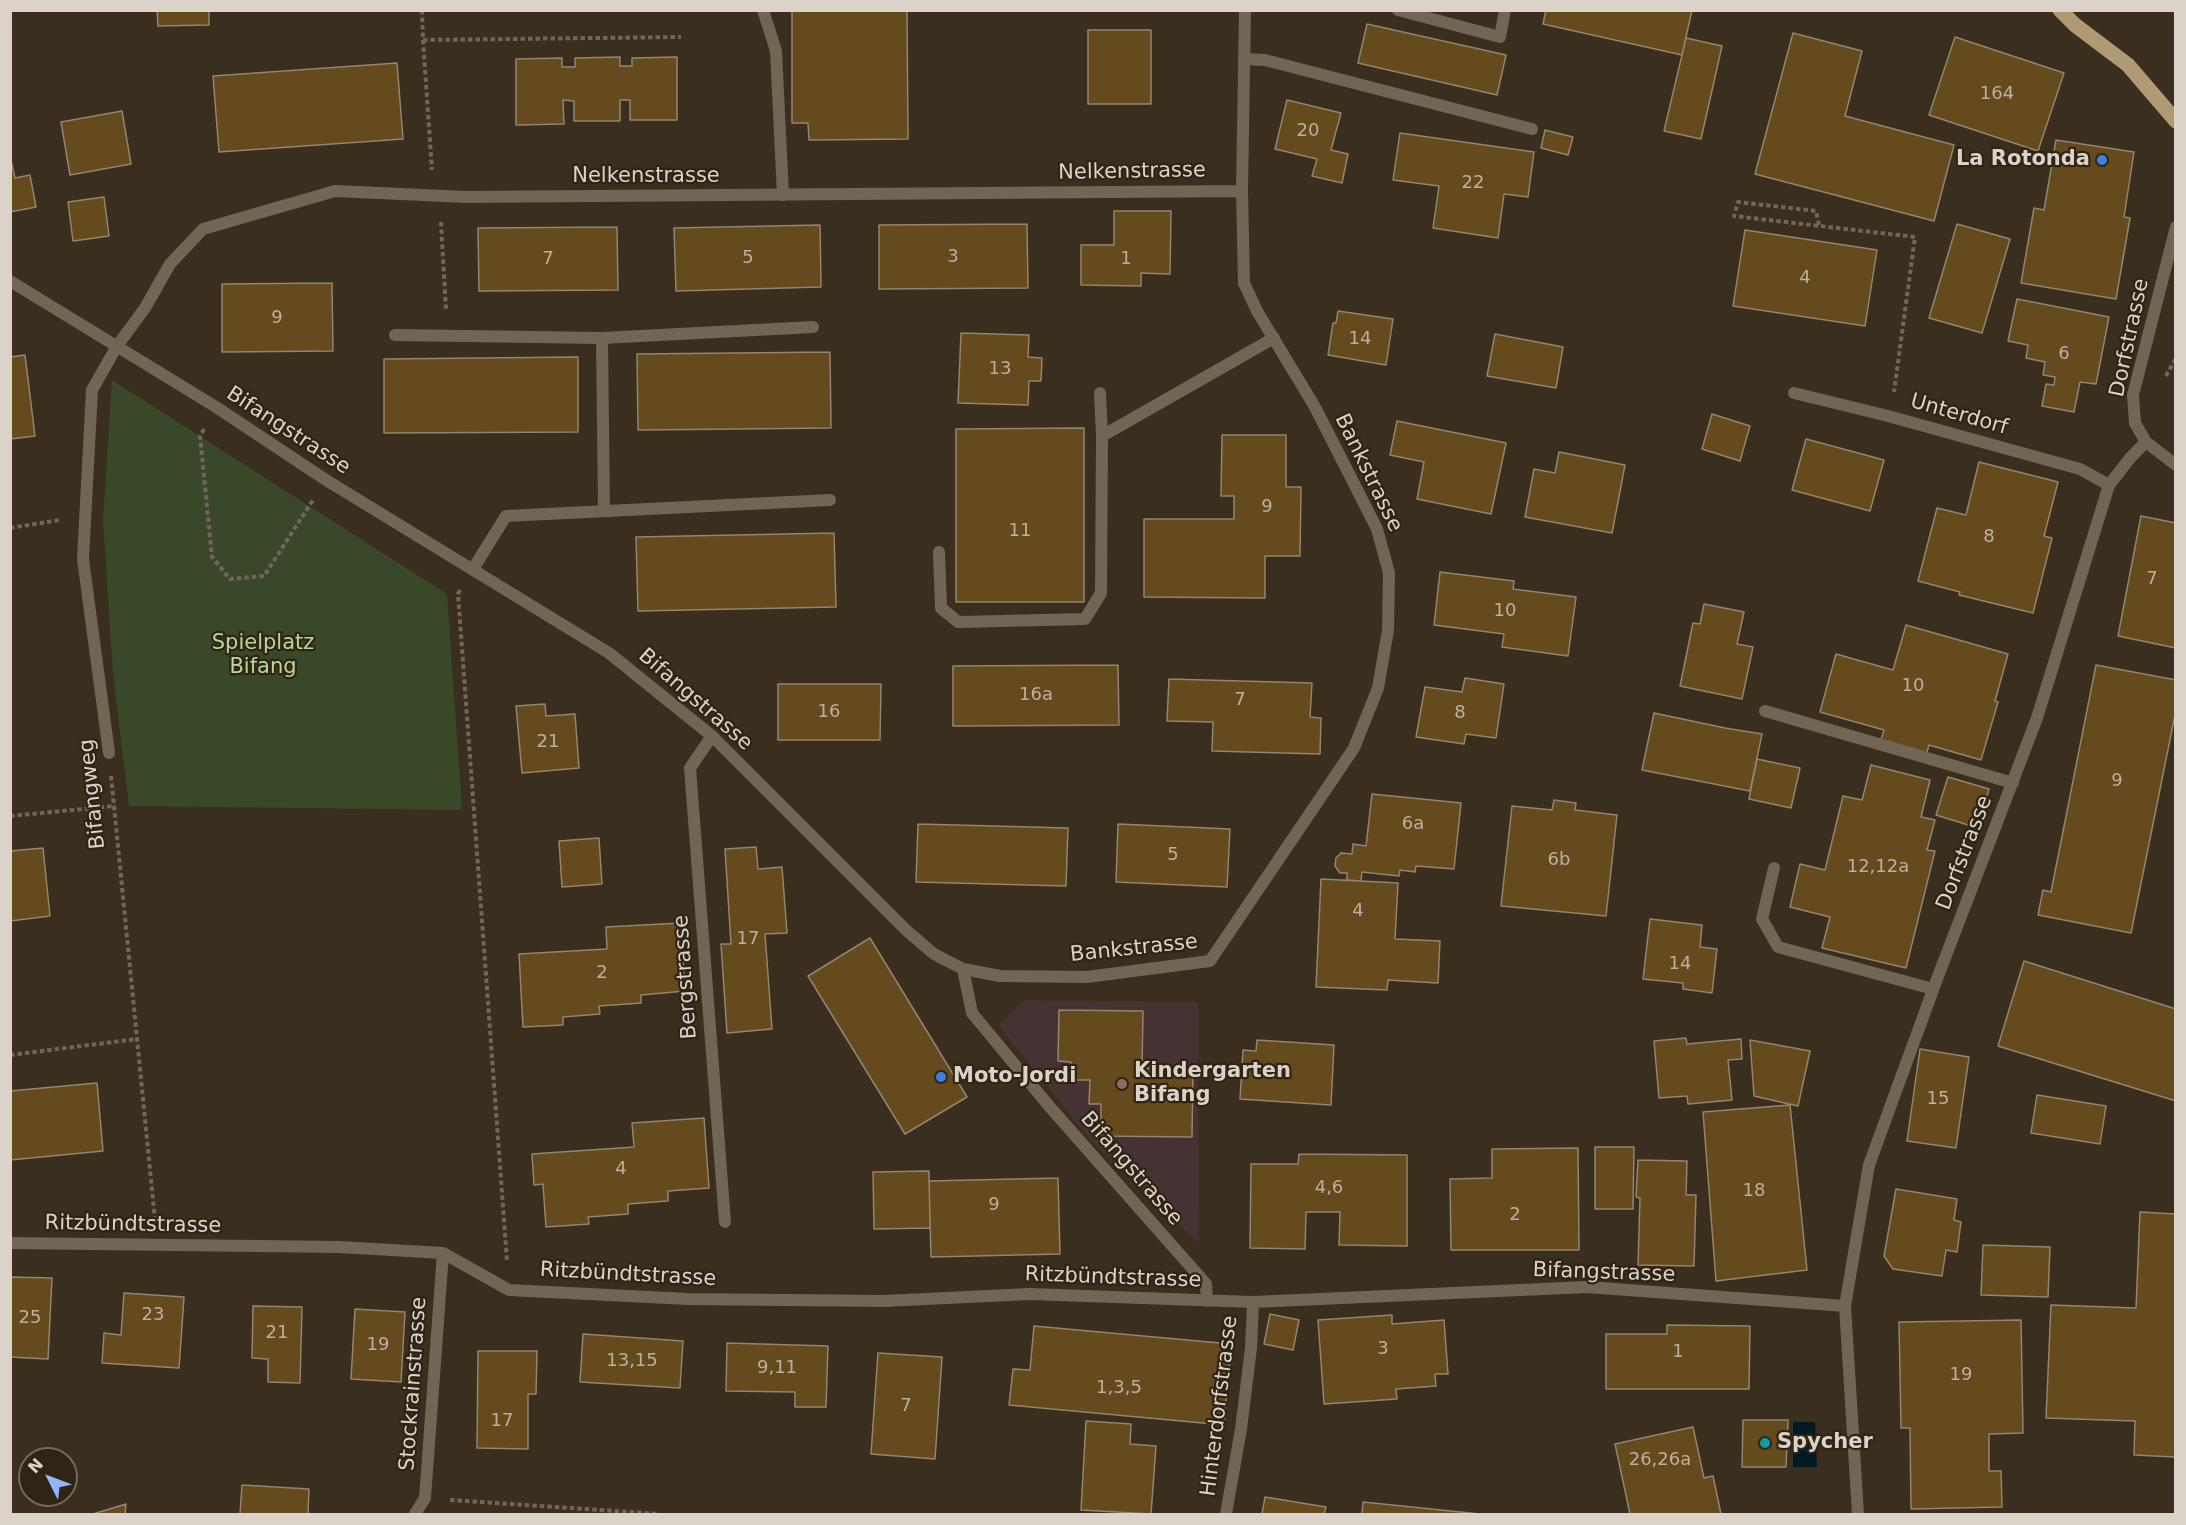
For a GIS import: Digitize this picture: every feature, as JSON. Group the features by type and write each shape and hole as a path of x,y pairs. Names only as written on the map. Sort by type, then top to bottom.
{"main road":[{"path":"2060,10 2075,25 2128,65 2175,121"}],"street":[{"path":"763,10 776,51 783,195"},
{"name":"Bankstrasse","path":"963,969 1000,976 1087,977 1210,961 1354,748 1378,688 1388,630 1389,573 1377,529 1315,407 1257,311 1244,283 1242,191 1245,10"},
{"path":"1398,10 1500,37 1505,10"},
{"path":"1244,59 1265,60 1532,129"},
{"name":"Nelkenstrasse","path":"117,346 145,308 170,264 203,229 335,191 466,197 1242,191"},
{"name":"Dorfstrasse","path":"1858,1515 1845,1306 1869,1165 1933,989 2037,718 2109,485 2146,442 2134,423 2133,395 2175,227"},
{"name":"Bifangstrasse","path":"10,281 216,407 326,480 609,653 712,736 906,930 934,954 963,969 972,1013 1049,1106 1206,1284 1207,1300"},
{"path":"395,335 602,338 813,327"},
{"path":"602,338 604,511"},
{"path":"1102,436 1274,338"},
{"name":"Bifangweg","path":"109,753 83,559 92,390 117,346"},
{"path":"939,552 941,608 958,622 1085,619 1101,593 1100,393"},
{"name":"Unterdorf","path":"1794,393 1888,416 2080,469 2109,485"},
{"path":"2146,442 2175,465"},
{"path":"473,568 506,516 830,500"},
{"path":"1765,711 2013,783"},
{"name":"Bergstrasse","path":"712,736 690,768 725,1222"},
{"path":"1774,868 1762,919 1778,947 1933,989"},
{"name":"Ritzbündtstrasse","path":"10,1243 339,1247 443,1253 509,1290 688,1299 884,1300 1030,1294 1253,1302"},
{"name":"Stockrainstrasse","path":"415,1515 425,1498 443,1253"},
{"name":"Bifangstrasse","path":"1253,1302 1587,1287 1845,1306"},
{"name":"Hinterdorfstrasse","path":"1226,1515 1251,1348 1253,1302"}],"path":[{"path":"423,40 681,37"},
{"path":"1819,225 1816,211 1738,202 1734,216 1915,237 1895,390 1888,416"},
{"path":"216,407 200,436 212,557 230,579 264,576 326,480"},
{"path":"10,528 86,516"},
{"path":"473,568 458,594 509,1290"},
{"name":"Bifangweg","path":"109,753 156,1244"},
{"path":"10,816 115,806"},
{"path":"10,1055 137,1039"},
{"path":"425,1498 659,1515"}],"shaded area":[{"name":"Kindergarten Bifang","path":"1025,1000 1198,1002 1199,1243 1092,1142 999,1026"}],"green space":[{"name":"Spielplatz Bifang","path":"112,380 447,594 462,810 129,806 113,674 103,520"}],"water":[{"path":"1793,1422 1815,1422 1817,1467 1793,1467"}],"building":[{"path":"157,10 209,10 209,25 158,26"},
{"path":"792,10 907,10 908,139 809,140 808,123 792,123"},
{"path":"1546,10 1692,10 1682,55 1543,24"},
{"path":"1367,24 1506,55 1497,95 1358,63"},
{"path":"1088,30 1151,30 1151,104 1088,104"},
{"path":"1793,33 1862,51 1845,116 1954,145 1934,221 1755,174"},
{"path":"1955,37 2064,73 2038,151 1929,115"},
{"path":"1686,38 1722,46 1701,139 1664,131"},
{"path":"620,57 620,66 632,66 632,58 677,57 677,120 630,120 630,100 620,100 620,121 574,121 574,101 563,100 564,124 516,125 516,59 562,58 562,67 575,67 575,58"},
{"path":"397,63 403,139 219,152 213,76"},
{"path":"1287,100 1341,113 1331,150 1348,154 1342,183 1312,176 1317,159 1275,149"},
{"path":"122,111 131,164 70,175 61,122"},
{"path":"1545,130 1573,137 1568,155 1541,148"},
{"path":"1400,133 1534,152 1528,197 1504,194 1498,238 1433,228 1439,186 1393,180"},
{"path":"2056,140 2134,152 2124,217 2130,218 2116,299 2021,283 2034,208 2044,210"},
{"path":"10,156 15,178 30,175 36,207 10,212"},
{"path":"104,197 109,236 73,241 68,202"},
{"path":"1114,211 1171,211 1170,274 1141,273 1141,286 1081,285 1081,245 1114,245"},
{"path":"1027,224 1028,288 879,289 879,225"},
{"path":"1957,224 2010,239 1982,333 1929,318"},
{"path":"820,225 821,287 676,291 674,228"},
{"path":"617,227 618,290 479,291 478,228"},
{"path":"1745,230 1877,250 1865,326 1733,306"},
{"path":"332,283 333,351 222,352 222,284"},
{"path":"2017,299 2109,317 2096,384 2080,382 2074,412 2042,406 2046,384 2054,385 2055,377 2043,375 2045,362 2026,358 2028,345 2008,341"},
{"path":"1338,311 1393,319 1386,365 1328,355 1333,323 1336,323"},
{"path":"961,333 1029,335 1028,357 1042,358 1041,381 1029,381 1028,405 958,403"},
{"path":"1495,334 1563,347 1556,388 1487,376"},
{"path":"830,352 831,428 638,430 637,354"},
{"path":"25,355 35,436 10,439 10,357"},
{"path":"578,357 578,432 384,433 384,359"},
{"path":"1712,414 1750,426 1740,461 1702,449"},
{"path":"1397,421 1506,443 1491,514 1417,499 1424,462 1390,455"},
{"path":"1084,428 1084,602 956,602 956,429"},
{"path":"1222,435 1286,435 1286,487 1301,487 1300,556 1265,556 1265,598 1144,597 1144,519 1234,519 1234,496 1221,496"},
{"path":"1806,439 1884,460 1870,511 1792,490"},
{"path":"1559,452 1625,465 1612,533 1525,517 1534,469 1555,473"},
{"path":"1979,462 2058,482 2044,536 2052,538 2033,613 1959,595 1960,592 1918,581 1937,508 1966,515"},
{"path":"2141,516 2176,523 2176,648 2118,636"},
{"path":"834,533 836,607 638,611 636,537"},
{"path":"1440,572 1514,581 1513,589 1576,597 1568,656 1502,647 1504,634 1434,625"},
{"path":"1704,604 1744,612 1737,644 1753,647 1742,699 1680,686 1693,623 1700,624"},
{"path":"1906,625 2008,654 1995,701 1998,702 1981,760 1929,745 1926,756 1880,743 1884,730 1820,712 1836,654 1893,670"},
{"path":"1118,665 1119,725 953,726 953,666"},
{"path":"2096,665 2176,680 2176,710 2131,933 2038,915 2043,890 2051,892"},
{"path":"1465,678 1504,684 1496,738 1466,734 1464,744 1416,737 1425,687 1462,692"},
{"path":"1169,679 1312,683 1310,717 1321,718 1320,754 1212,751 1213,722 1167,721"},
{"path":"778,684 881,684 880,740 778,740"},
{"path":"545,704 546,716 575,714 579,768 522,773 516,706"},
{"path":"1654,713 1762,734 1750,791 1642,770"},
{"path":"1757,759 1800,768 1791,808 1749,799"},
{"path":"1871,765 1930,780 1921,817 1935,820 1927,850 1935,851 1906,968 1822,948 1830,917 1790,907 1800,864 1825,870 1843,796 1862,800"},
{"path":"1948,777 1989,789 1978,828 1936,815"},
{"path":"1372,794 1461,803 1454,869 1416,866 1415,872 1400,870 1399,876 1362,872 1361,881 1347,880 1347,873 1340,873 1335,866 1336,858 1341,853 1352,854 1353,844 1366,846"},
{"path":"1554,800 1576,803 1575,810 1617,815 1606,916 1501,906 1512,806 1552,810"},
{"path":"918,824 1068,828 1066,886 916,882"},
{"path":"1118,824 1230,829 1227,887 1116,882"},
{"path":"599,838 602,884 562,887 559,841"},
{"path":"756,847 758,869 782,867 787,933 765,934 772,1029 727,1033 721,944 731,944 725,849"},
{"path":"43,848 50,916 10,921 10,851"},
{"path":"1321,879 1398,883 1395,939 1440,941 1438,983 1388,980 1387,990 1316,987"},
{"path":"1650,919 1702,925 1700,947 1717,949 1712,993 1683,989 1683,983 1643,979"},
{"path":"681,923 685,991 641,995 641,1003 599,1006 600,1014 563,1017 563,1025 523,1027 519,954 607,949 606,927"},
{"path":"870,938 967,1097 905,1134 808,976"},
{"path":"2024,961 2176,1009 2176,1101 1998,1046"},
{"path":"1059,1010 1143,1011 1142,1068 1193,1069 1192,1137 1101,1136 1101,1104 1089,1104 1090,1080 1070,1080 1071,1062 1058,1061"},
{"path":"1686,1038 1687,1044 1741,1039 1742,1059 1728,1060 1732,1100 1688,1104 1687,1096 1659,1098 1654,1041"},
{"path":"1257,1040 1334,1045 1331,1105 1240,1099 1243,1050 1256,1051"},
{"path":"1750,1040 1810,1051 1798,1106 1754,1096"},
{"path":"1920,1049 1969,1057 1956,1148 1907,1141"},
{"path":"97,1083 103,1151 10,1160 10,1091"},
{"path":"2037,1095 2106,1106 2100,1144 2031,1133"},
{"path":"1790,1105 1807,1270 1716,1281 1703,1112"},
{"path":"704,1118 709,1188 668,1191 668,1201 628,1204 628,1214 588,1217 589,1224 546,1227 543,1184 534,1185 532,1154 634,1147 632,1123"},
{"path":"1595,1147 1634,1147 1633,1209 1595,1209"},
{"path":"1578,1148 1579,1250 1451,1250 1450,1179 1492,1178 1492,1149"},
{"path":"1299,1154 1407,1155 1407,1246 1339,1245 1340,1212 1306,1212 1305,1249 1250,1248 1251,1164 1298,1164"},
{"path":"1638,1160 1687,1161 1686,1195 1696,1195 1694,1266 1638,1265 1640,1198 1636,1197"},
{"path":"929,1171 930,1228 874,1229 873,1172"},
{"path":"1058,1178 1060,1254 931,1257 929,1181"},
{"path":"1896,1189 1957,1199 1954,1220 1961,1222 1957,1252 1946,1250 1942,1276 1893,1269 1884,1256"},
{"path":"2140,1212 2176,1214 2176,1457 2134,1455 2135,1421 2046,1418 2051,1305 2136,1308"},
{"path":"1983,1245 2050,1247 2048,1297 1981,1295"},
{"path":"10,1277 52,1278 48,1359 10,1357"},
{"path":"124,1293 184,1297 179,1368 102,1363 104,1333 121,1335"},
{"path":"253,1306 302,1307 300,1383 268,1382 268,1359 252,1358"},
{"path":"355,1309 405,1312 401,1382 351,1379"},
{"path":"1270,1314 1299,1320 1293,1350 1264,1344"},
{"path":"1392,1315 1392,1324 1444,1320 1448,1374 1435,1374 1436,1386 1396,1389 1397,1399 1324,1404 1318,1320"},
{"path":"2021,1320 2023,1433 1989,1434 1989,1471 2001,1471 2002,1507 1911,1509 1910,1428 1901,1428 1899,1322"},
{"path":"1667,1325 1750,1326 1749,1389 1606,1389 1606,1334 1667,1334"},
{"path":"1034,1326 1231,1344 1224,1425 1009,1405 1013,1369 1030,1370"},
{"path":"583,1334 683,1341 680,1388 580,1382"},
{"path":"727,1343 828,1346 826,1407 795,1407 795,1392 726,1391"},
{"path":"478,1351 537,1351 536,1394 528,1394 528,1449 477,1448"},
{"path":"878,1353 942,1357 935,1459 871,1454"},
{"name":"Spycher","path":"1743,1420 1788,1420 1786,1467 1742,1467"},
{"path":"1086,1421 1131,1424 1130,1444 1156,1446 1151,1514 1081,1510"},
{"path":"1693,1427 1704,1478 1713,1476 1721,1514 1630,1514 1615,1444"},
{"path":"242,1485 309,1489 308,1514 240,1514"},
{"path":"1265,1497 1326,1507 1324,1514 1262,1514"},
{"path":"1363,1502 1480,1514 1362,1514"},
{"path":"126,1504 125,1514 93,1514"}],"place":[{"name":"La Rotonda","path":"2102,160"},
{"name":"Moto-Jordi","path":"941,1077"},
{"name":"Kindergarten Bifang","path":"1122,1084"},
{"name":"Spycher","path":"1765,1443"}]}
